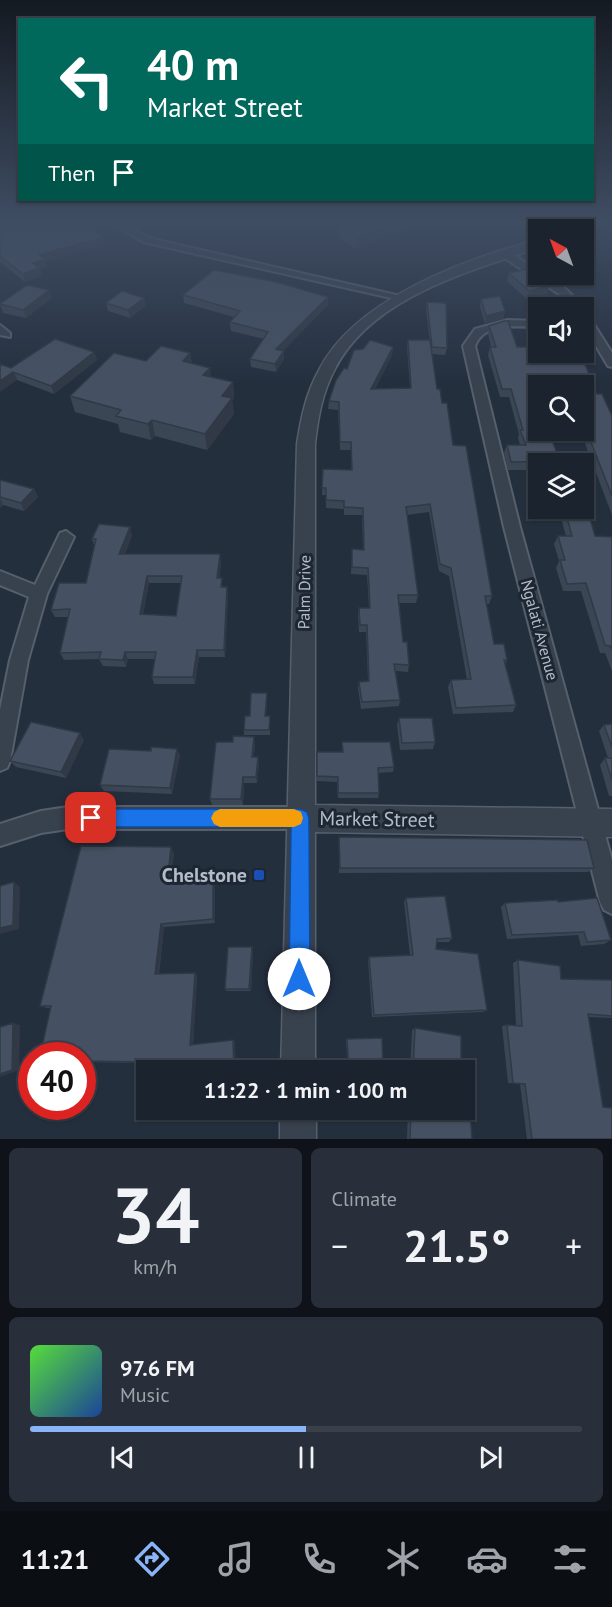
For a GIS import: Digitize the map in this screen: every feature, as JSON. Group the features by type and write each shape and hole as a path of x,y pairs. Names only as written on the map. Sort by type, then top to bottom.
{"street":[{"path":"312,277 400,297"},
{"name":"Palm Drive","path":"298,1060 306,444 314,402 327,370 345,344 362,326 400,297 443,277"},
{"path":"541,277 567,297"},
{"name":"Ngalati Avenue","path":"528,324 495,325 480,330 471,337 471,357 512,526 602,822 612,902"},
{"path":"594,339 612,363"},
{"path":"0,761 19,660 39,594 66,537"},
{"path":"0,578 39,594"},
{"name":"Market Street","path":"0,835 41,822 68,819 300,818 602,822"},
{"path":"298,1120 298,1139"}],"building":[{"path":"205,277 251,277 328,297 276,349 284,351 275,364 250,359 268,332 230,322 240,311 183,295"},
{"path":"514,277 528,277 528,285 549,286 529,291"},
{"path":"27,285 49,290 23,310 0,304"},
{"path":"122,291 144,298 128,310 106,303"},
{"path":"500,296 505,311 486,316 481,299"},
{"path":"427,302 446,303 447,348 432,347"},
{"path":"508,321 517,347 528,347 528,363 584,363 589,375 528,375 528,441 552,441 557,453 528,453 528,462 511,462 507,445 526,445 520,430 523,430 511,389 502,389 490,347 496,347 489,326"},
{"path":"55,339 94,352 51,386 13,372 0,381 0,364 11,368"},
{"path":"370,340 393,347 371,389 411,388 408,340 430,340 437,389 440,389 442,403 447,403 453,445 466,446 492,596 485,596 494,644 504,644 507,660 504,660 516,705 456,708 451,680 471,679 451,568 440,564 430,504 406,507 418,595 398,595 403,642 407,642 409,665 394,664 400,700 362,702 359,682 369,681 367,625 360,625 359,608 370,608 368,568 352,567 352,549 364,550 363,508 344,507 344,501 326,500 326,488 322,488 323,469 352,470 351,442 340,442 339,402 329,401 336,380 344,368 347,369 354,350 363,349"},
{"path":"161,346 190,353 183,361 210,368 203,375 233,382 222,396 232,398 205,434 152,420 148,424 116,416 121,410 70,396 114,353 146,361"},
{"path":"594,387 597,394 602,394 612,416 612,496 591,441 594,441"},
{"path":"0,480 34,489 21,503 0,497"},
{"path":"567,519 590,519 595,536 612,537 612,650 610,646 605,645 586,583 567,584 560,560 565,560 558,536 572,536"},
{"path":"99,524 130,527 119,554 220,554 217,578 222,578 221,587 227,587 224,650 197,650 193,677 152,677 156,652 125,652 123,660 99,659 101,652 60,653 70,609 51,610 59,583 86,583 96,539 92,539","holes":["147,576 182,576 176,616 140,614"]},
{"path":"251,693 267,693 265,716 270,716 269,730 244,730 245,716 250,716"},
{"path":"399,718 432,718 435,742 402,743"},
{"path":"31,722 80,733 61,772 10,761"},
{"path":"612,724 612,747 604,725"},
{"path":"233,736 254,737 252,757 258,757 256,777 243,777 241,799 210,799 216,742 233,742"},
{"path":"342,742 390,742 394,767 378,768 379,793 338,793 338,777 317,776 317,752 343,752"},
{"path":"151,747 177,749 170,788 100,785 109,749 151,751"},
{"path":"605,758 612,758 612,780"},
{"path":"339,837 587,840 594,868 340,868"},
{"path":"81,846 171,847 167,883 213,879 213,919 161,924 155,974 195,973 190,1045 233,1040 234,1060 96,1061 96,1042 43,1042 51,1006 40,1006"},
{"path":"14,882 13,925 0,928 0,886"},
{"path":"445,896 452,938 437,939 436,949 478,954 487,1010 374,1015 369,957 413,955 406,898"},
{"path":"597,898 611,940 587,942 584,932 512,935 505,903 558,900 558,902"},
{"path":"228,947 252,947 249,989 225,989"},
{"path":"518,960 560,966 561,979 612,980 612,1016 588,1014 603,1107 612,1108 612,1139 532,1139 525,1084 513,1083 507,1025 522,1026"},
{"path":"13,1023 12,1070 0,1074 0,1027"},
{"path":"415,1028 461,1036 461,1060 414,1060"},
{"path":"382,1038 383,1060 348,1060 347,1039"},
{"path":"411,1120 471,1120 472,1139 410,1139"}],"slow traffic":[{"path":"220,818 294,818"}],"place":[{"name":"Chelstone","path":"259,875"}],"route":[{"path":"91,818 300,818 299,979"}]}
